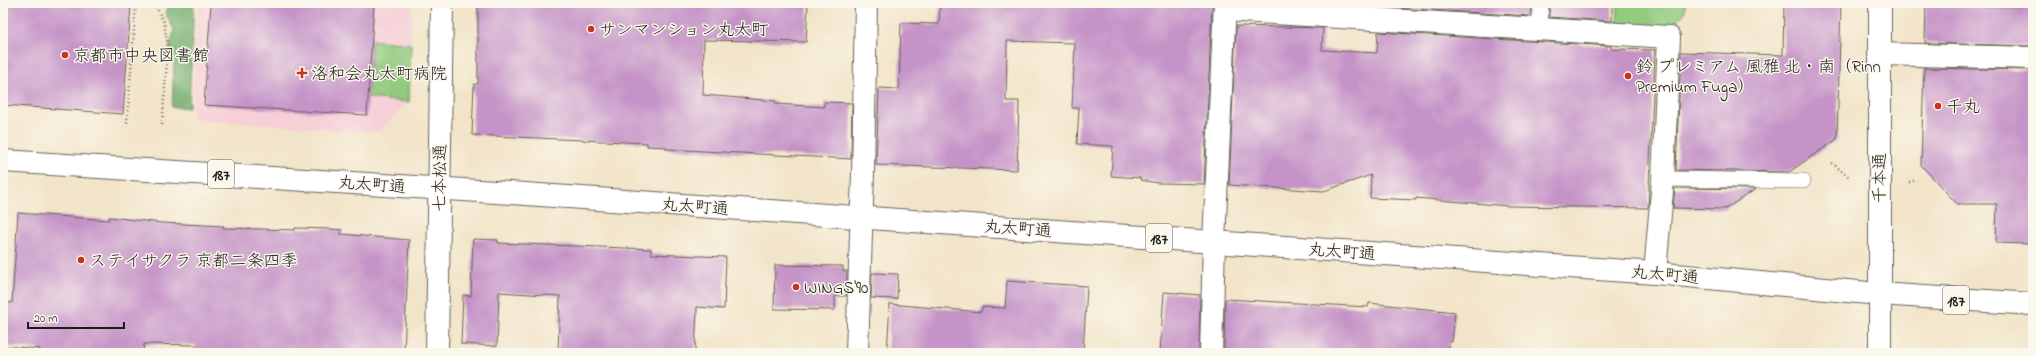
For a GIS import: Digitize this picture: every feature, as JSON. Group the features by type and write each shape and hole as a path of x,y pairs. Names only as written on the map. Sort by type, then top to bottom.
{"street":[{"name":"七本松通","path":"437,353 438,188 442,3"},
{"path":"857,353 862,217 866,3"},
{"name":"千本通","path":"1880,3 1880,353"},
{"path":"1211,353 1214,242 1225,7 1669,37 1663,179 1655,273"},
{"path":"1879,54 2033,58"},
{"name":"丸太町通","path":"3,161 438,188 862,217 1655,273 1879,294 2033,304"}],"lane":[{"path":"1540,29 1541,3"},
{"path":"1663,179 1804,181"}],"path":[{"path":"127,122 136,3"},
{"path":"154,3 164,22 168,49 162,125"},
{"path":"1832,163 1849,177"},
{"path":"1909,182 1917,180"}],"shaded area":[{"name":"洛和会丸太町病院","path":"198,3 412,3 409,102 378,132 192,119"}],"green space":[{"path":"168,3 194,3 189,108 172,107 174,61 170,46 174,30 166,14"},
{"path":"1618,3 1685,3 1685,12 1672,28 1617,24"},
{"path":"372,40 411,44 409,102 368,98"}],"building":[{"name":"京都市中央図書館","path":"3,3 106,3 131,5 123,114 3,105"},
{"name":"洛和会丸太町病院","path":"211,3 374,3 367,115 204,105"},
{"path":"478,3 808,3 806,42 704,40 703,95 776,101 776,104 824,107 824,102 852,103 851,159 666,149 666,147 647,146 647,143 472,135 474,84 478,84"},
{"path":"940,3 1212,5 1204,184 1158,183 1140,180 1141,178 1111,176 1113,146 1077,144 1079,108 1072,108 1075,43 1007,41 1006,101 1019,101 1017,170 876,165 879,88 899,89 901,23 939,24"},
{"path":"1379,3 1532,3 1531,16 1379,7"},
{"path":"1550,3 1612,3 1612,21 1549,17"},
{"path":"1784,3 1841,3 1837,139 1789,172 1676,170 1681,52 1783,55"},
{"path":"1926,3 1960,3 1960,6 2033,6 2033,46 1925,43"},
{"path":"1236,26 1323,28 1322,50 1377,53 1378,32 1611,46 1611,49 1655,50 1648,208 1508,206 1416,198 1416,200 1370,198 1371,175 1324,191 1229,185"},
{"path":"1924,68 2033,70 2033,244 1996,243 1997,204 1957,204 1921,165"},
{"path":"1675,188 1756,189 1725,209 1673,208"},
{"path":"18,213 109,220 109,217 162,223 224,226 223,228 295,230 295,228 330,229 342,230 341,234 409,240 404,353 196,353 196,345 144,344 143,353 40,353 40,349 3,346 3,302 12,303"},
{"path":"473,239 498,240 498,243 651,249 651,254 726,257 724,309 697,307 695,353 558,352 560,296 499,292 497,346 461,344 463,295 471,296"},
{"name":"WINGS'90","path":"775,265 843,266 843,271 847,271 846,296 835,296 835,310 774,309"},
{"path":"872,273 898,274 897,299 871,298"},
{"path":"1007,281 1087,286 1083,353 887,353 890,304 981,312 982,307 1005,308"},
{"path":"1164,292 1200,295 1199,353 1160,353"},
{"path":"1225,299 1368,307 1369,303 1455,312 1452,342 1449,341 1449,353 1224,353"}],"place":[{"name":"サンマンション丸太町","path":"591,29"},
{"name":"京都市中央図書館","path":"65,55"},
{"name":"洛和会丸太町病院","path":"302,73"},
{"name":"鈴 プレミアム 風雅 北・南（Rinn Premium Fuga）","path":"1628,76"},
{"name":"千丸","path":"1938,106"},
{"name":"ステイサクラ 京都二条四季","path":"81,260"},
{"name":"WINGS'90","path":"796,287"}]}
